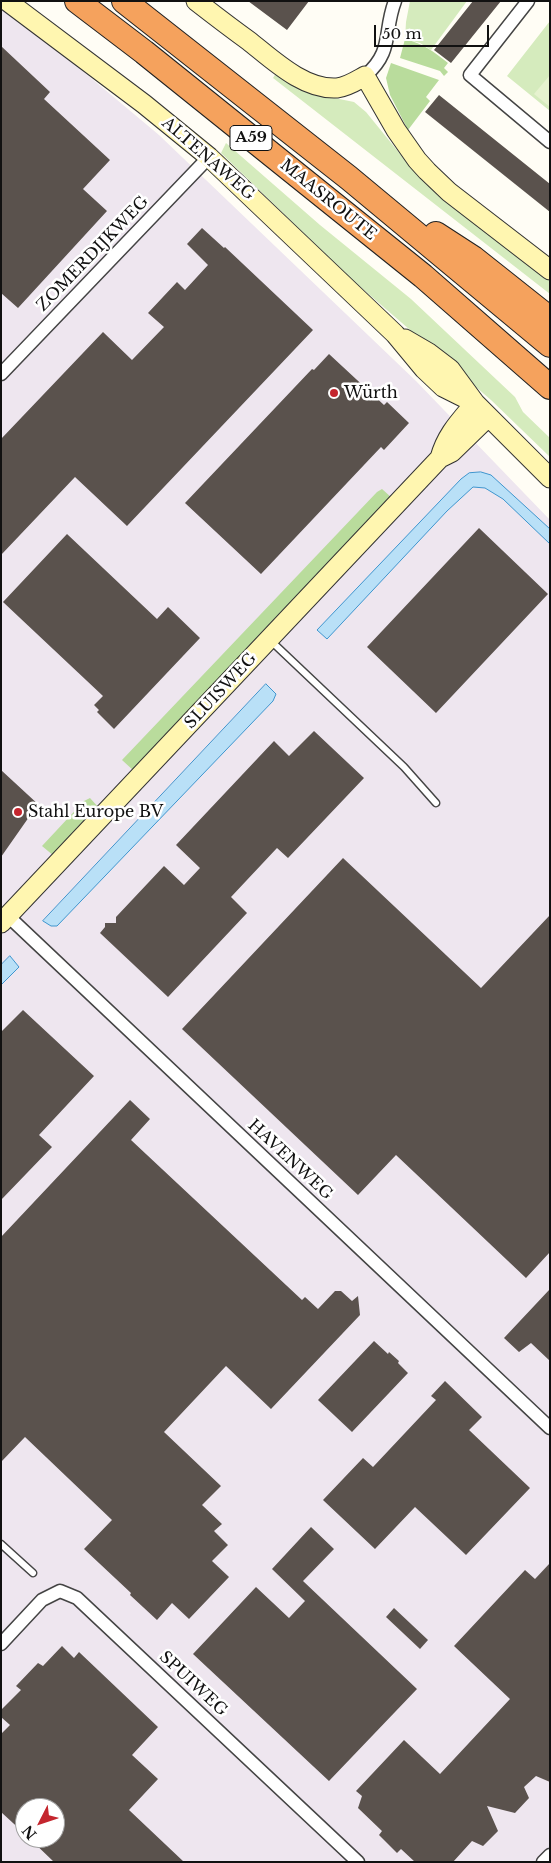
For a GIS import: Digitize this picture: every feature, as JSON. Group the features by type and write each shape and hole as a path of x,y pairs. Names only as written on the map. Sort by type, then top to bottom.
{"highway":[{"name":"MAASROUTE","path":"77,1 144,52 423,276 550,387"},
{"name":"MAASROUTE","path":"124,1 349,178 550,345"},
{"name":"A59","path":"349,178 474,258 550,319"}],"main road":[{"name":"ALTENAWEG","path":"7,1 144,104 209,157 395,334 424,369 443,387 475,403 550,478"},
{"path":"196,1 292,74 312,83 328,88 338,88 365,76 396,130 422,166 449,192 550,270"},
{"name":"SLUISWEG","path":"440,458 444,444 453,429 475,403"},
{"name":"SLUISWEG","path":"4,920 440,458 452,452 488,417"}],"street":[{"path":"365,76 376,67 383,56 395,1"},
{"path":"528,1 470,74 550,142"},
{"name":"ZOMERDIJKWEG","path":"1,374 209,157"},
{"name":"HAVENWEG","path":"4,920 550,1428"},
{"name":"SPUIWEG","path":"1,1644 42,1600 60,1591 77,1598 358,1862"},
{"path":"543,1862 550,1855"}],"lane":[{"path":"269,640 404,767 436,803"},
{"path":"1,1544 33,1572"}],"shaded area":[{"path":"1,6 36,32 159,135 416,381 550,520 550,1862 1,1862"}],"green space":[{"path":"410,1 467,1 431,50 420,43 405,39"},
{"path":"550,21 550,111 507,76"},
{"path":"405,39 423,46 438,55 448,63 444,68 448,72 444,76 440,71 400,58"},
{"path":"391,63 439,80 426,97 430,101 408,130 390,95 386,78"},
{"path":"276,73 310,93 354,102 366,112 405,160 435,191 550,280 550,294 273,78"},
{"path":"550,75 550,107 534,94"},
{"path":"226,143 320,225 411,299 515,397 523,412 550,438 550,457 491,400 350,278 221,153"},
{"path":"382,489 392,498 134,771 122,760 377,492"},
{"path":"90,798 99,808 54,856 42,846 84,801"}],"water":[{"path":"481,472 491,475 550,529 550,544 503,499 485,488 473,487 447,511 327,639 317,630 461,479 469,473"},
{"path":"266,684 276,694 273,701 57,926 51,926 43,921"},
{"path":"10,956 19,967 1,985 1,965"}],"building":[{"path":"248,1 309,1 287,30"},
{"path":"473,1 501,1 451,63 434,50"},
{"path":"1,46 50,92 44,99 110,160 83,189 107,211 18,308 1,293"},
{"path":"439,95 550,184 550,212 425,112"},
{"path":"202,228 225,247 313,330 127,526 75,477 1,555 1,439 103,332 132,360 164,327 148,313 177,282 185,290 208,265 187,244"},
{"path":"329,354 384,405 387,402 409,423 384,450 381,447 261,574 185,503 312,369 314,370"},
{"path":"479,528 548,594 436,713 367,647"},
{"path":"67,534 157,619 168,607 200,638 114,729 97,712 99,710 94,705 103,696 3,602"},
{"path":"314,731 364,778 288,858 277,848 231,897 247,913 168,997 100,933 105,927 105,923 116,923 116,917 164,866 184,885 200,868 176,845 274,741 289,756"},
{"name":"Stahl Europe BV","path":"1,770 40,806 29,817 1,857"},
{"path":"343,858 481,988 550,915 550,1252 526,1278 396,1155 358,1195 182,1029"},
{"path":"23,1010 94,1076 39,1135 52,1147 1,1200 1,1032"},
{"path":"130,1100 150,1119 131,1140 302,1300 305,1297 318,1309 335,1291 341,1291 352,1301 358,1296 360,1315 271,1409 226,1366 164,1432 221,1486 202,1505 222,1524 214,1531 228,1545 212,1561 229,1577 189,1619 172,1603 157,1620 84,1549 112,1520 25,1437 1,1462 1,1237"},
{"path":"550,1289 550,1361 531,1343 519,1352 504,1338"},
{"path":"374,1341 399,1361 398,1363 408,1373 352,1432 318,1400"},
{"path":"445,1381 482,1417 469,1430 530,1488 466,1555 415,1507 375,1549 323,1500 363,1458 373,1467 436,1400 431,1396"},
{"path":"311,1527 334,1549 303,1581 417,1689 329,1781 193,1654 256,1587 289,1618 305,1601 272,1569"},
{"path":"550,1563 550,1782 536,1776 524,1787 529,1798 515,1813 487,1806 498,1831 483,1846 472,1841 453,1862 415,1862 401,1849 397,1853 379,1835 382,1831 358,1808 362,1796 356,1791 404,1740 440,1774 510,1699 454,1646 525,1570 535,1579"},
{"path":"394,1608 428,1640 420,1649 386,1617"},
{"path":"62,1646 74,1658 79,1652 158,1727 132,1755 158,1779 129,1810 184,1862 54,1862 39,1848 65,1848 65,1798 15,1798 15,1825 1,1812 1,1734 10,1725 1,1717 1,1710 21,1690 16,1686 38,1663 43,1666"}],"place":[{"name":"Würth","path":"334,393"},
{"name":"Stahl Europe BV","path":"18,812"}]}
